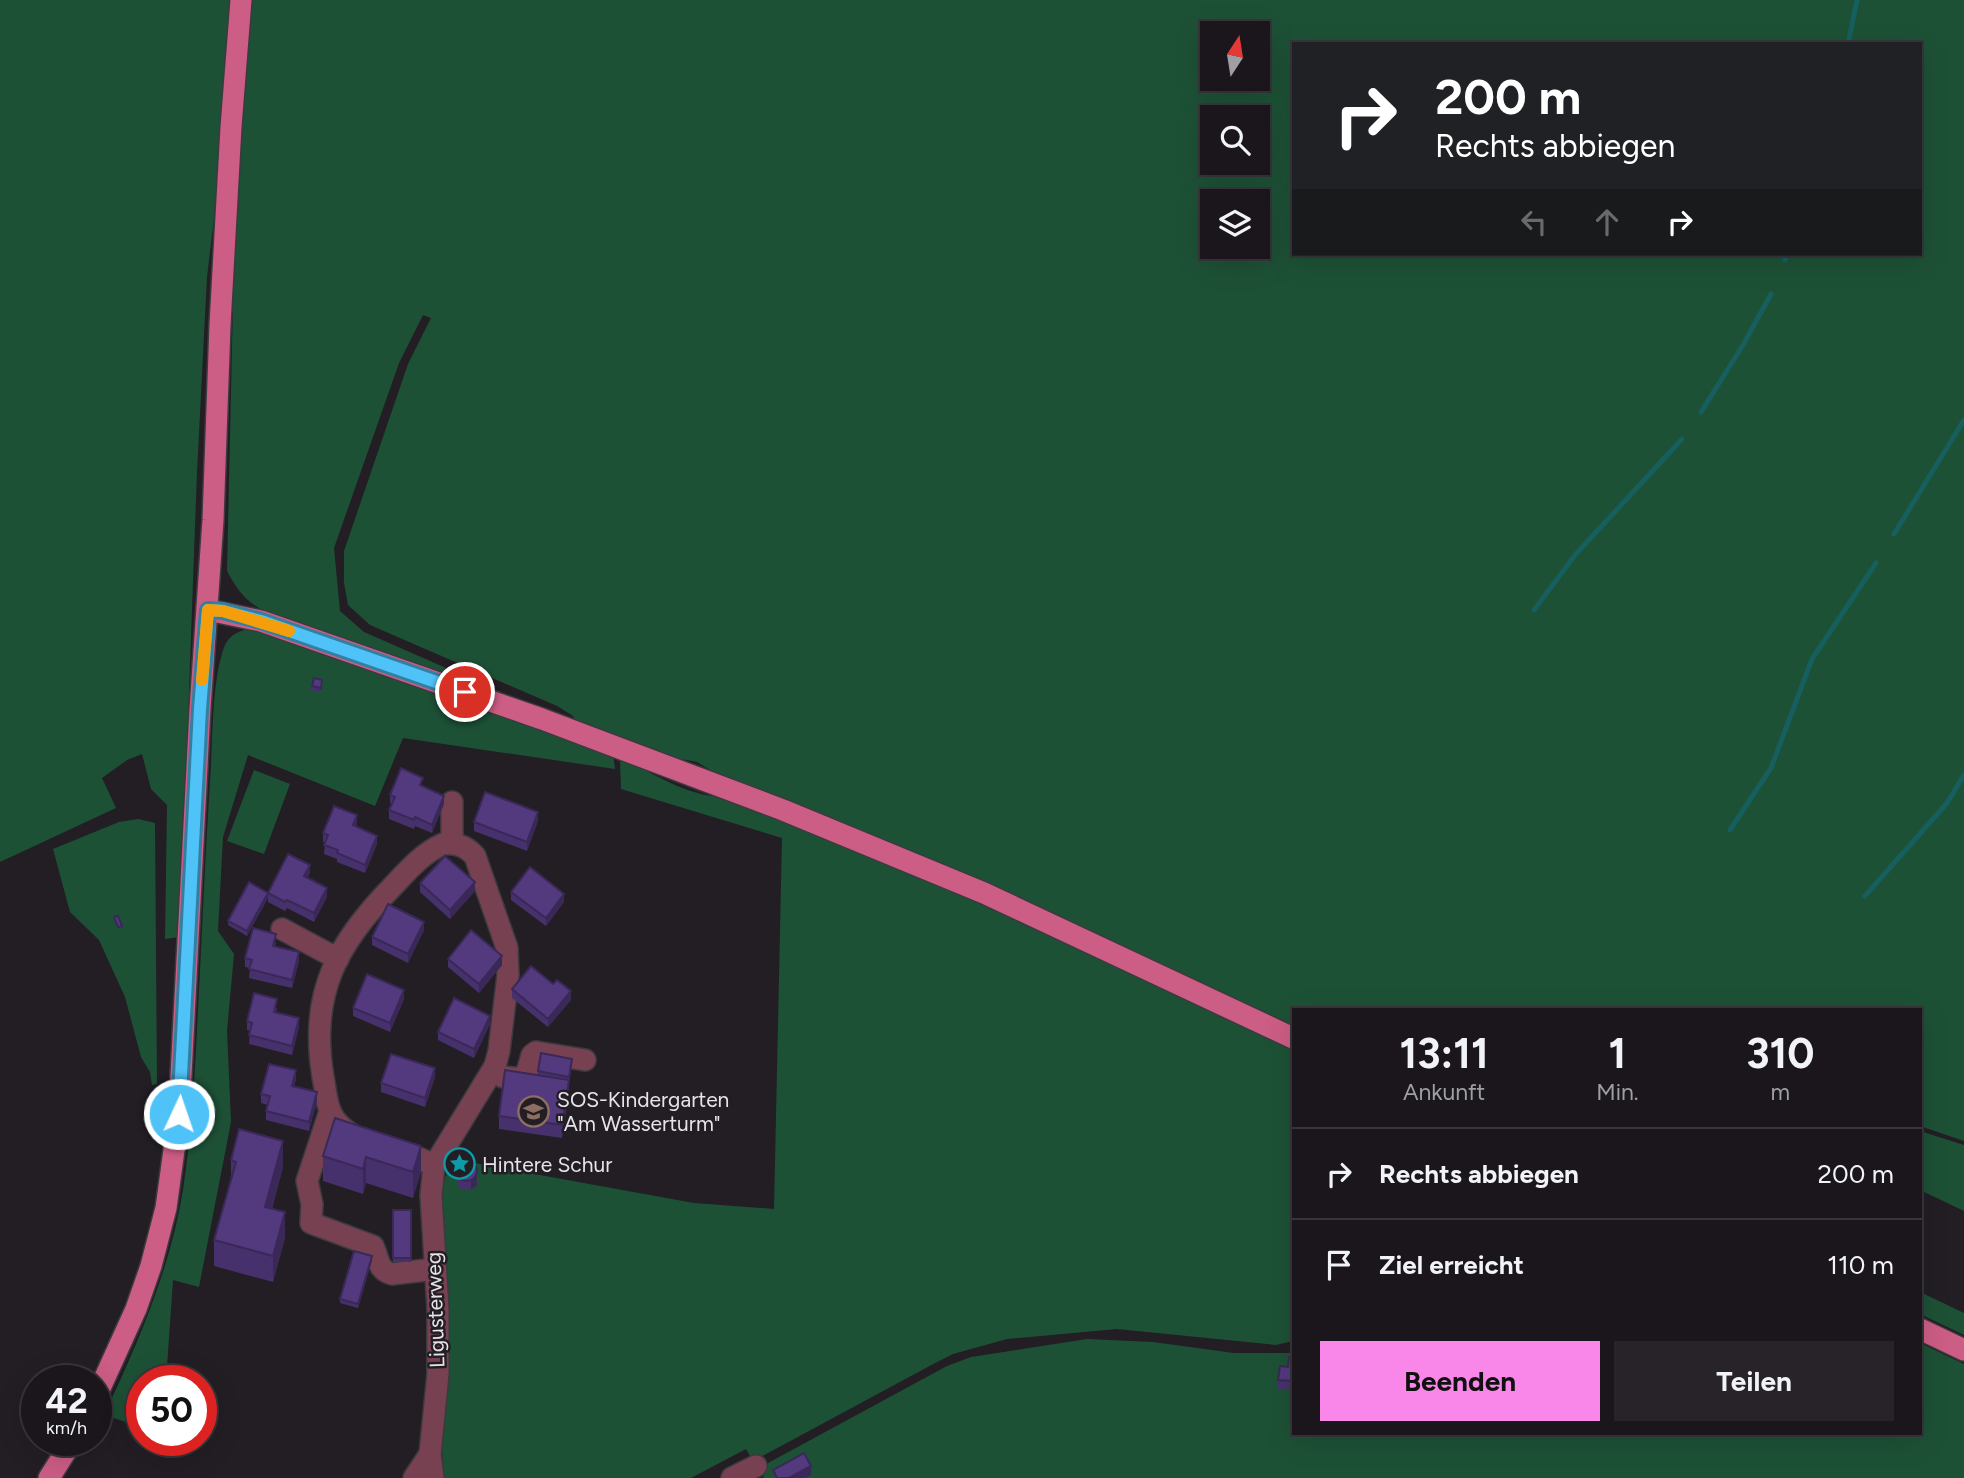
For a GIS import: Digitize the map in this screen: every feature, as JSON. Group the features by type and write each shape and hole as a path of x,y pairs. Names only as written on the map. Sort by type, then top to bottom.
{"main road":[{"path":"111,1365 136,1309 151,1266 166,1208 179,1114 200,709 208,610 220,312 242,0"},
{"path":"208,610 261,621 554,724 783,810 984,893 1292,1038"},
{"path":"1922,1330 1964,1350"},
{"path":"49,1478 63,1456"}],"street":[{"path":"452,802 452,844"},
{"path":"452,844 469,849 475,856 507,948 508,975 499,1051 491,1076 434,1166 427,1161 392,1152 353,1135 340,1126 330,1111 318,1025 328,981 347,939 377,902 410,869 435,847 452,844"},
{"path":"282,929 338,959"},
{"path":"491,1076 525,1079 532,1055 536,1052 585,1060"},
{"path":"330,1111 306,1181 312,1204 311,1223 373,1246 385,1272 435,1269"},
{"name":"Ligusterweg","path":"433,1478 430,1454 438,1374 438,1309 431,1195 434,1166"},
{"name":"Ligusterweg","path":"414,1478 430,1454"}],"green space":[{"path":"0,0 233,0 220,169 207,277 180,937 165,939 167,805 151,789 142,754 127,760 102,778 116,808 0,862"},
{"path":"250,0 1964,0 1964,1141 1922,1127 1922,1008 1292,1008 1292,1027 723,778 697,762 665,756 578,726 573,716 557,706 370,625 348,605 344,583 344,551 408,364 431,318 423,315 399,363 334,548 340,611 364,632 519,700 266,612 253,604 234,584 227,571 236,168"},
{"path":"251,628 613,754 615,769 403,738 375,806 248,755 223,837 218,931 234,954 227,1031 231,1122 199,1287 173,1280 167,1365 127,1365 170,1249 183,1190 194,1078 215,693 225,645 239,632"},
{"path":"620,759 683,788 724,797 908,871 1292,1048 1292,1341 1276,1345 1117,1329 1007,1339 953,1354 753,1461 746,1449 691,1478 443,1478 447,1317 441,1189 452,1159 694,1203 774,1209 782,838 621,789"},
{"path":"254,770 290,784 264,854 227,841"},
{"path":"138,819 155,823 157,1084 152,1085 150,1072 141,1057 125,997 99,940 70,912 53,849 119,822"},
{"path":"1922,1132 1964,1145 1964,1211 1922,1191"},
{"path":"1922,1293 1964,1313 1964,1335 1922,1315"},
{"path":"1087,1339 1153,1342 1234,1353 1292,1353 1292,1435 1922,1435 1922,1344 1964,1364 1964,1478 763,1478 768,1463 947,1366 971,1357"},
{"path":"126,1367 126,1422 112,1418 112,1398"}],"building":[{"path":"314,678 322,680 321,688 312,686"},
{"path":"401,768 423,778 420,785 444,796 432,825 389,810 395,797 390,795"},
{"path":"485,792 538,812 527,842 474,822"},
{"path":"334,806 357,815 353,825 377,836 365,865 324,845 328,835 323,833"},
{"path":"288,854 310,865 304,876 327,888 314,913 268,893"},
{"path":"445,856 475,882 450,910 420,883"},
{"path":"530,867 564,894 546,918 511,892"},
{"path":"249,882 268,893 247,931 228,921"},
{"path":"388,904 424,922 408,954 372,937"},
{"path":"118,916 122,926 118,927 114,917"},
{"path":"253,928 276,934 273,946 299,952 292,980 249,969 252,960 245,958"},
{"path":"471,930 502,956 479,984 448,959"},
{"path":"531,966 553,984 557,980 571,991 548,1019 512,989"},
{"path":"367,974 404,990 390,1023 353,1008"},
{"path":"254,993 277,999 274,1012 299,1018 292,1046 249,1035 252,1023 247,1021"},
{"path":"454,998 490,1016 474,1049 438,1032"},
{"path":"541,1053 572,1059 569,1077 538,1071"},
{"path":"391,1054 435,1068 425,1098 381,1083"},
{"path":"269,1064 296,1070 292,1086 317,1092 309,1122 266,1111 270,1096 261,1094"},
{"name":"SOS-Kindergarten \"Am Wasserturm\"","path":"505,1070 569,1080 562,1125 499,1116"},
{"path":"335,1118 421,1146 413,1172 366,1157 363,1169 323,1156"},
{"path":"239,1129 283,1141 265,1207 285,1212 273,1256 214,1240 236,1162 231,1160"},
{"path":"467,1161 474,1164 477,1171 474,1178 467,1181 460,1178 457,1171 460,1164"},
{"path":"393,1210 411,1210 411,1258 393,1258"},
{"path":"354,1251 372,1256 358,1304 340,1299"},
{"path":"1289,1357 1292,1357 1292,1381 1278,1380 1280,1366 1288,1367"},
{"path":"804,1453 811,1466 789,1478 777,1478 773,1470"}],"waterway":[{"path":"1848,42 1857,0"},
{"path":"1785,260 1786,256"},
{"path":"1701,412 1771,294"},
{"path":"1894,534 1964,420"},
{"path":"1534,610 1575,555 1682,439"},
{"path":"1730,830 1771,768 1812,659 1876,563"},
{"path":"1865,896 1947,803 1964,775"}],"slow traffic":[{"path":"202,680 208,610 223,611 289,631"}],"place":[{"name":"SOS-Kindergarten \"Am Wasserturm\"","path":"534,1111"},
{"name":"Hintere Schur","path":"459,1164"}],"route":[{"path":"179,1114 200,709 208,610 261,621 465,692"}]}
